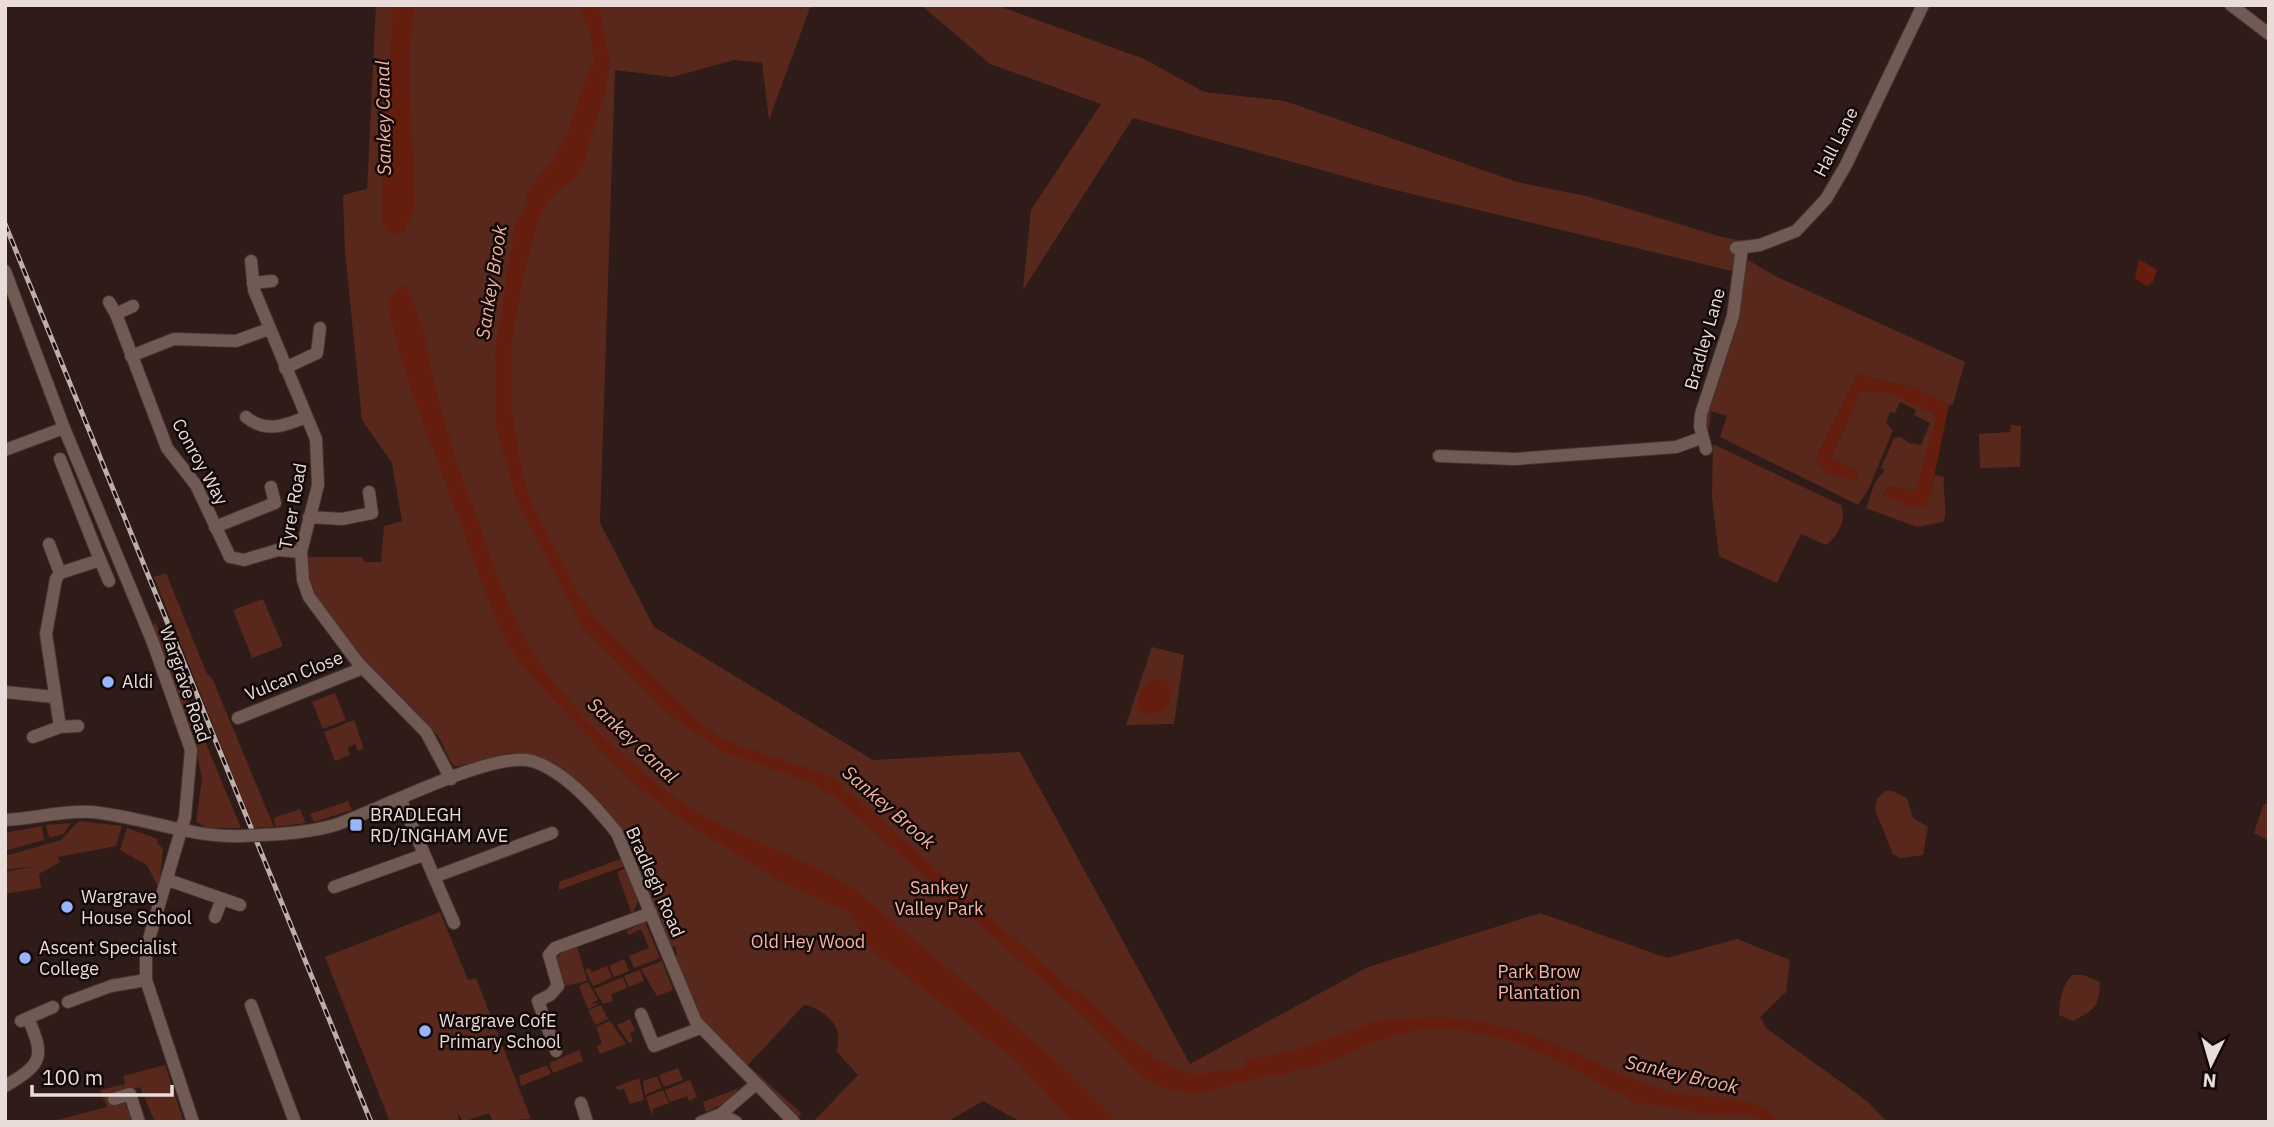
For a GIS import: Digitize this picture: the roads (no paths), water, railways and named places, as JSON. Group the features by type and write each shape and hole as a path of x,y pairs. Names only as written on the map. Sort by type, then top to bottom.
{"street":[{"name":"Hall Lane","path":"1739,248 1760,245 1796,231 1826,199 1846,165 1923,5"},
{"path":"2231,5 2269,34"},
{"name":"Bradley Lane","path":"1440,456 1515,459 1704,444 1701,415 1733,316 1739,248"},
{"name":"Tyrer Road","path":"251,261 253,284 316,439 318,485 301,552 303,580 309,597 363,668 426,732 451,779"},
{"name":"Wargrave Road","path":"5,271 8,289 152,640 188,739 191,757 190,783 181,832 145,948 146,980 193,1122"},
{"path":"253,284 272,281"},
{"name":"Conroy Way","path":"109,302 167,448 197,485 230,557 238,559 278,550 301,552"},
{"path":"116,314 133,306"},
{"path":"285,368 317,353 320,328"},
{"path":"131,356 174,339 236,341 270,329"},
{"path":"246,417 257,426 277,427 306,417"},
{"path":"5,450 64,428"},
{"path":"60,459 108,581"},
{"path":"215,527 275,503 271,487"},
{"path":"309,517 342,520 372,513 369,492"},
{"path":"49,544 60,573"},
{"path":"60,727 54,697 53,662 46,634 56,579 60,573 100,560"},
{"name":"Vulcan Close","path":"238,718 363,668"},
{"path":"5,692 54,697"},
{"path":"33,737 60,727 78,726"},
{"name":"Bradlegh Road","path":"5,820 69,812 95,813 212,837 261,835 322,828 485,765 531,761 557,775 596,808 617,833 689,1009 700,1028 794,1122"},
{"path":"400,799 454,923"},
{"path":"434,877 552,833"},
{"path":"334,887 423,855"},
{"path":"168,880 240,905"},
{"path":"215,916 222,899"},
{"path":"556,1051 538,1000 550,995 558,985 549,955 555,948 651,913"},
{"path":"68,1002 111,986 146,980"},
{"path":"251,1005 295,1122"},
{"path":"5,1086 26,1075 40,1053 40,1045 24,1019 53,1007"},
{"path":"641,1014 654,1046 700,1028"},
{"path":"701,1122 720,1114 756,1084"},
{"path":"114,1099 130,1094 139,1122"},
{"path":"581,1103 587,1122"},
{"path":"720,1114 736,1122"}],"waterway":[{"name":"Sankey Brook","path":"535,195 561,164 575,137 598,72"},
{"name":"Sankey Brook","path":"1253,1067 1289,1060 1390,1027"},
{"name":"Sankey Brook","path":"1136,1060 1177,1079 1199,1084 1218,1079"}],"railway":[{"path":"5,224 371,1122"}],"place":[{"name":"Aldi","path":"108,682"},
{"name":"BRADLEGH RD/INGHAM AVE","path":"356,825"},
{"name":"Wargrave House School","path":"67,907"},
{"name":"Ascent Specialist College","path":"25,958"},
{"name":"Wargrave CofE Primary School","path":"425,1031"}],"water label":[{"name":"Sankey Canal","path":"383,118"},
{"name":"Sankey Canal","path":"633,740"}],"park label":[{"name":"Sankey Valley Park","path":"939,898"},
{"name":"Old Hey Wood","path":"808,942"},
{"name":"Park Brow Plantation","path":"1539,982"}]}
